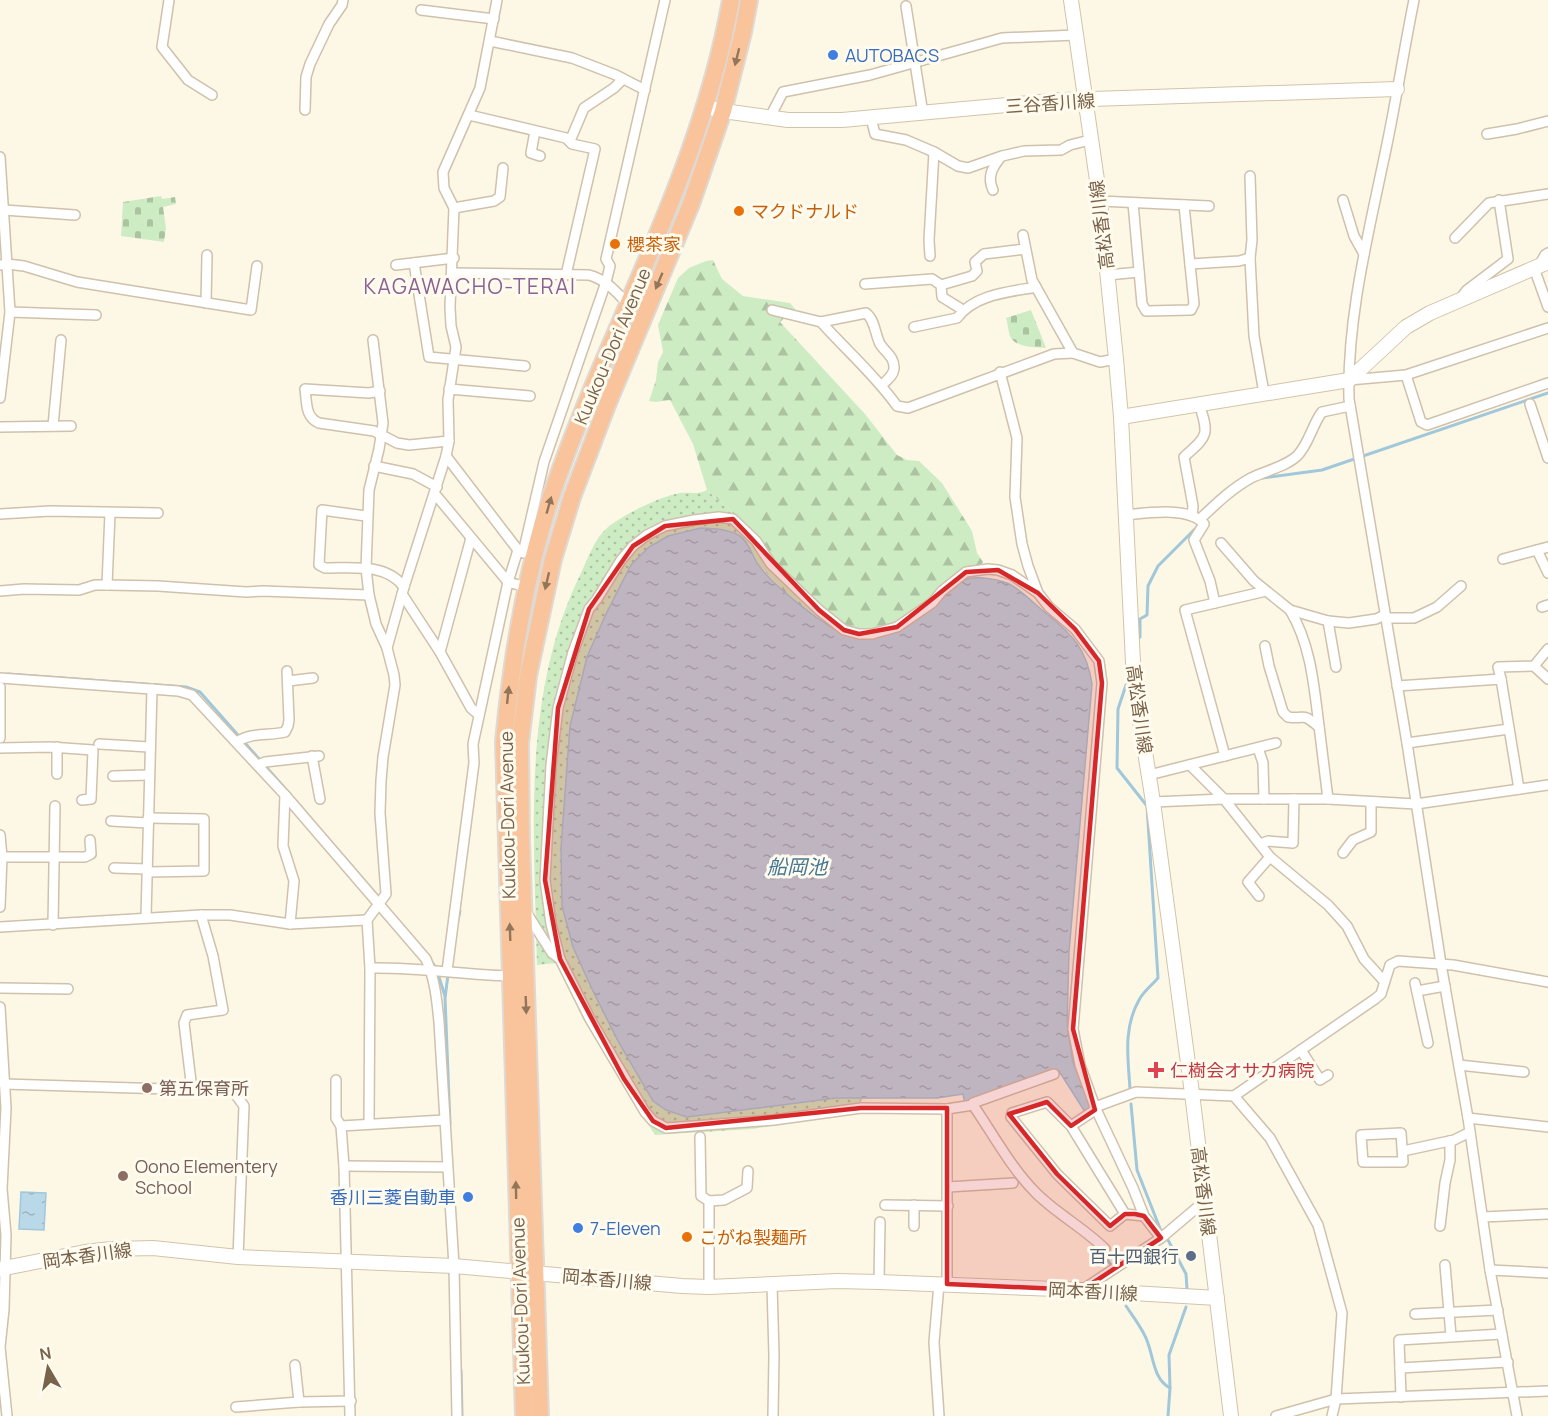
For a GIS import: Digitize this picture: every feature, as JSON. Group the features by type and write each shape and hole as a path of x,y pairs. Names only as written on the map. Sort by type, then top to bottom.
{"highway":[{"name":"Kuukou-Dori Avenue","path":"540,1416 527,1272 511,976 504,742 511,669 526,587 525,554 674,200 706,107 726,30 731,0"},
{"name":"Kuukou-Dori Avenue","path":"524,1416 527,1272 520,743 528,676 552,559 572,497 607,405 691,204 723,111 743,32 748,0"}],"main road":[{"name":"高松香川線","path":"1071,0 1100,201 1116,359 1134,683 1153,802 1192,1093 1231,1416"},
{"name":"三谷香川線","path":"706,107 770,117 820,120 923,114 1085,99 1396,89"},
{"path":"1121,417 1348,380 1406,327 1430,313 1540,266"},
{"name":"岡本香川線","path":"3,1269 111,1249 153,1248 238,1257 454,1266 709,1287 837,1281 1082,1290 1217,1298"}],"street":[{"path":"169,0 162,47 188,80 212,95"},
{"path":"305,110 306,77 310,64 329,24 342,6 343,0"},
{"path":"387,648 446,456 449,389 456,347 450,308 454,258 454,208 444,188 443,172 480,88 497,0"},
{"path":"447,971 474,763 473,744 508,582 525,554 544,462 606,282 610,266 606,259 665,0"},
{"path":"1414,0 1364,254 1348,380 1357,450 1468,1118 1490,1270 1517,1416"},
{"path":"906,6 923,114"},
{"path":"421,10 494,20"},
{"path":"770,117 783,92 915,64 1002,38 1076,35"},
{"path":"490,41 572,58 645,90"},
{"path":"570,141 584,108 614,88 623,79"},
{"path":"469,115 566,138 572,144 596,149 566,275"},
{"path":"871,118 875,134 906,140 958,166 968,168 1002,156 1061,150 1090,140"},
{"path":"1487,134 1548,121"},
{"path":"535,131 531,153 540,156"},
{"path":"930,256 934,152"},
{"path":"993,190 989,182 990,174 1002,156"},
{"path":"0,157 4,210 4,287 10,312 4,329 0,398"},
{"path":"454,208 494,201 500,197 503,168"},
{"path":"1250,176 1252,240 1250,258 1254,336 1264,393"},
{"path":"1455,238 1489,203 1548,194"},
{"path":"1343,200 1354,236 1364,254"},
{"path":"1459,300 1467,290 1508,259 1499,200"},
{"path":"1100,201 1209,206"},
{"path":"1133,203 1142,304 1146,311 1191,310 1194,304 1184,205"},
{"path":"4,210 75,215"},
{"path":"1023,235 1032,280 1073,353"},
{"path":"865,284 932,279 941,285 972,276 977,271 975,262 984,254 1025,249"},
{"path":"1548,254 1545,255 1540,266 1548,307"},
{"path":"206,303 207,255"},
{"path":"396,265 454,258"},
{"path":"1190,264 1239,261 1250,258"},
{"path":"414,263 429,357 525,366"},
{"path":"3,265 39,270 77,282 251,310 257,266"},
{"path":"1108,275 1139,272"},
{"path":"453,273 589,275 606,282 629,305"},
{"path":"941,285 942,297 963,310"},
{"path":"914,327 957,318 963,310 986,297 1036,287"},
{"path":"772,310 821,322 866,313 870,316 882,346 890,354 894,369 891,377 882,385"},
{"path":"10,312 96,315"},
{"path":"821,322 882,385 897,406 908,408 1000,372 1054,354 1073,353 1100,362 1116,359"},
{"path":"1348,380 1406,375 1548,328"},
{"path":"53,426 61,340"},
{"path":"369,1123 370,968 367,920 386,894 380,813 382,757 395,685 387,648 376,624 366,568 366,516 369,490 382,434 380,391 373,340"},
{"path":"1000,372 1017,438 1015,497 1022,544 1038,593"},
{"path":"1406,375 1421,422 1427,425 1548,383"},
{"path":"380,391 369,393 305,389 308,415 319,423 374,431 397,443 409,445 448,441"},
{"path":"449,389 530,396"},
{"path":"1199,404 1205,420 1206,433 1199,445 1184,457 1184,468 1193,506 1199,520"},
{"path":"1530,404 1548,458"},
{"path":"1215,603 1210,581 1194,540 1199,520 1236,487 1296,456 1309,438 1322,412 1350,406"},
{"path":"1537,426 1548,422"},
{"path":"0,428 71,426"},
{"path":"446,456 525,554"},
{"path":"374,466 413,474 436,491 508,582 526,587"},
{"path":"366,516 322,510 319,565 325,568 366,568 384,571 397,577 471,708 479,715"},
{"path":"0,514 50,511 158,513"},
{"path":"1126,516 1162,512 1199,520"},
{"path":"107,585 110,513"},
{"path":"1054,1074 973,1103 973,1105 947,1109 861,1108 774,1120 666,1128 653,1121 624,1079 560,959 551,924 545,879 551,765 558,708 573,652 589,609 621,560 647,535 665,526 694,520 719,517 733,519 756,541 771,564 819,610 844,630 859,634 872,634 897,627 932,603 942,591 966,572 979,569 998,570 1038,593 1090,647 1099,661 1102,682 1073,1029 1080,1065 1095,1107 1144,1216 1161,1238"},
{"path":"440,652 471,538"},
{"path":"1221,543 1254,581 1290,610 1303,633 1315,688 1328,800"},
{"path":"1503,559 1548,547"},
{"path":"1537,550 1548,573"},
{"path":"0,591 80,590 95,585 107,585 369,595"},
{"path":"1290,610 1328,621 1376,620 1385,616 1414,618 1437,607 1461,586"},
{"path":"1225,756 1185,610 1266,591"},
{"path":"1328,621 1336,667"},
{"path":"1265,646 1283,712 1288,717 1302,715 1308,717 1319,727"},
{"path":"1534,666 1548,649"},
{"path":"1519,789 1498,667 1534,666 1548,680"},
{"path":"240,740 248,735 285,732 289,720 287,676 313,678"},
{"path":"0,678 152,689 192,695 240,740 426,959 431,970 440,1022 454,1266 457,1416"},
{"path":"1397,686 1501,679"},
{"path":"0,687 0,738"},
{"path":"146,917 152,689"},
{"path":"1407,743 1509,729"},
{"path":"1149,775 1276,743"},
{"path":"99,744 149,747"},
{"path":"0,748 57,747 93,750 92,799 82,800"},
{"path":"57,747 57,774"},
{"path":"1258,748 1263,763 1263,799"},
{"path":"261,764 315,756 320,799"},
{"path":"1190,765 1224,799 1270,857 1328,905 1347,926 1364,959 1384,981"},
{"path":"113,776 149,775"},
{"path":"1153,802 1294,799 1416,804 1548,784"},
{"path":"285,795 283,846 294,881 290,924"},
{"path":"1260,844 1268,841 1293,843 1294,799"},
{"path":"1343,853 1353,840 1371,832 1371,802"},
{"path":"53,925 55,806"},
{"path":"111,821 204,819 204,871 114,868"},
{"path":"0,835 2,857 0,908"},
{"path":"2,857 85,857 91,854 90,840"},
{"path":"1259,896 1248,882 1270,857"},
{"path":"523,908 552,952 560,959"},
{"path":"0,927 201,915 230,915 290,924 367,920"},
{"path":"192,1090 184,1023 187,1015 223,1010 213,956 201,915"},
{"path":"1071,1126 1095,1110 1095,1107 1136,1092 1234,1096 1375,999 1381,994 1390,965 1398,961 1454,965 1548,982"},
{"path":"370,968 406,967 511,976"},
{"path":"1428,1043 1416,987 1445,986"},
{"path":"0,988 68,989"},
{"path":"0,1007 5,1131 2,1189 6,1234 3,1269 4,1309 0,1347 7,1416"},
{"path":"1301,1050 1320,1080 1328,1075"},
{"path":"1459,1065 1524,1072"},
{"path":"336,1080 336,1118 341,1126 344,1166 350,1416"},
{"path":"4,1084 233,1091 244,1106 238,1257"},
{"path":"1234,1096 1270,1138 1318,1225 1342,1313 1336,1399 1332,1416"},
{"path":"1125,1214 1071,1126 1047,1102 1012,1113 1011,1117 1057,1174 1110,1226 1125,1214 1144,1216"},
{"path":"973,1105 1035,1191 1105,1249"},
{"path":"939,1416 934,1342 943,1284 948,1206 947,1109"},
{"path":"1468,1118 1548,1127"},
{"path":"341,1126 444,1120"},
{"path":"1403,1151 1450,1141 1470,1132"},
{"path":"1401,1133 1403,1151 1403,1162 1363,1162 1361,1135 1401,1133"},
{"path":"700,1137 701,1196 709,1201 724,1200 747,1188 747,1171"},
{"path":"1440,1226 1450,1160 1450,1141"},
{"path":"344,1166 447,1167"},
{"path":"948,1187 1013,1183"},
{"path":"1082,1290 1161,1238 1206,1200"},
{"path":"709,1201 709,1287"},
{"path":"885,1205 948,1206"},
{"path":"914,1205 914,1226"},
{"path":"1483,1217 1548,1214"},
{"path":"879,1282 880,1222"},
{"path":"1445,1265 1451,1336"},
{"path":"1490,1270 1548,1273"},
{"path":"772,1285 773,1416"},
{"path":"1415,1314 1498,1310"},
{"path":"1401,1397 1399,1340 1502,1334"},
{"path":"1400,1368 1508,1362"},
{"path":"295,1365 299,1402"},
{"path":"1276,1416 1336,1399 1548,1391"},
{"path":"236,1407 351,1401"}],"highlighted area":[{"path":"733,519 819,610 844,630 859,634 897,627 966,572 998,570 1038,593 1075,629 1099,661 1102,683 1073,1029 1095,1110 1071,1126 1047,1102 1009,1114 1057,1174 1110,1226 1125,1214 1144,1216 1161,1238 1082,1290 947,1284 947,1108 861,1108 666,1128 653,1121 624,1079 560,959 545,880 558,708 589,609 633,546 665,526"}],"green space":[{"path":"161,196 162,199 175,197 176,204 163,207 166,228 164,242 121,236 123,202"},
{"path":"713,260 722,279 743,296 790,303 795,309 780,322 865,414 897,455 907,460 919,461 942,483 972,531 977,553 983,562 980,567 970,571 966,579 915,622 888,635 857,638 834,628 791,599 758,564 732,512 707,490 693,444 670,400 649,401 656,380 658,362 663,352 658,325 678,278 689,268"},
{"path":"1031,310 1046,348 1018,344 1010,336 1006,318"},
{"path":"707,490 732,512 743,537 730,531 701,528 649,547 631,565 587,657 570,726 561,848 562,906 573,947 619,1043 653,1101 666,1110 687,1117 836,1098 864,1098 848,1114 752,1129 655,1135 583,1019 556,963 537,965 534,814 540,714 549,665 562,618 595,543 603,532 622,517 663,498 680,493"}],"water":[{"name":"船岡池","path":"701,528 726,531 743,538 757,563 775,584 803,608 847,635 870,638 893,633 924,614 960,582 982,578 1012,585 1064,629 1077,644 1087,662 1092,684 1069,952 1067,1024 1073,1063 1093,1108 1085,1112 1059,1071 965,1104 963,1094 937,1098 836,1098 687,1117 666,1110 653,1101 619,1043 592,989 573,947 562,906 561,848 570,726 587,657 631,565 649,547 668,536"},
{"path":"21,1192 46,1193 44,1230 19,1229"}],"waterway":[{"path":"1262,478 1322,470 1548,393"},
{"path":"1137,638 1140,637 1140,619 1147,615 1148,586 1158,566 1200,524"},
{"path":"8,674 186,687 200,692 290,794"},
{"path":"1126,685 1118,709 1117,768 1147,806 1158,978 1141,997 1131,1021 1128,1043 1130,1089"},
{"path":"294,799 375,893"},
{"path":"457,924 460,911"},
{"path":"428,956 436,968"},
{"path":"438,974 445,996"},
{"path":"448,975 445,998 450,1124"},
{"path":"1131,1104 1137,1170 1161,1231"},
{"path":"1168,1240 1186,1274 1187,1289"},
{"path":"1102,1252 1111,1265"},
{"path":"1126,1306 1147,1341 1159,1378 1170,1388"},
{"path":"1168,1416 1169,1355 1186,1307"},
{"path":"461,1370 462,1416"}],"place":[{"name":"AUTOBACS","path":"833,55"},
{"name":"マクドナルド","path":"739,211"},
{"name":"櫻茶家","path":"615,244"},
{"name":"仁樹会オサカ病院","path":"1156,1070"},
{"name":"第五保育所","path":"147,1088"},
{"name":"Oono Elementery School","path":"123,1176"},
{"name":"香川三菱自動車","path":"468,1197"},
{"name":"7-Eleven","path":"578,1228"},
{"name":"こがね製麺所","path":"687,1237"},
{"name":"百十四銀行","path":"1191,1256"}],"district":[{"name":"KAGAWACHO-TERAI","path":"470,286"}]}
